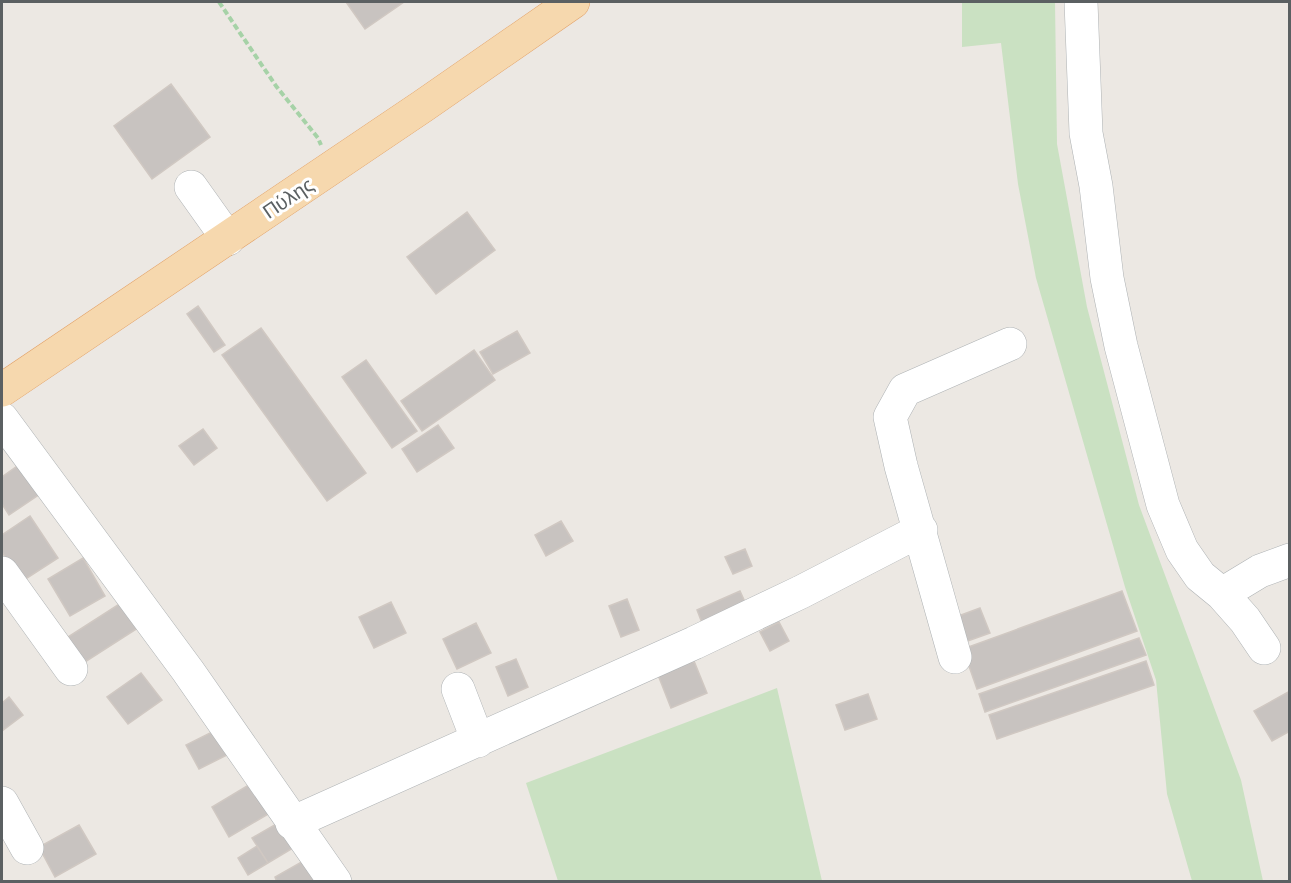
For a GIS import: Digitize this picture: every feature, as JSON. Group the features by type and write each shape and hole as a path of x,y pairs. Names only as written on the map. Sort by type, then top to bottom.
{"main road":[{"name":"Πύλης","path":"2,390 228,239 573,2"}],"street":[{"path":"1081,2 1086,133 1096,186 1107,278 1121,346 1163,506 1182,550 1200,576 1222,594 1245,620 1264,648"},
{"path":"191,186 228,239"},
{"path":"955,657 921,530 901,466 890,417 905,390 1010,344"},
{"path":"2,419 189,671 335,882"},
{"path":"292,823 478,741 759,612 921,530"},
{"path":"1222,594 1260,571 1290,560"},
{"path":"2,573 71,669"},
{"path":"458,689 478,741"},
{"path":"2,803 27,848"}],"path":[{"path":"219,2 276,87 318,138 334,166"}],"green space":[{"path":"962,2 1055,2 1057,144 1087,307 1139,505 1241,780 1263,881 1192,881 1167,794 1156,680 1125,587 1036,278 1018,184 1001,43 962,47"},
{"path":"777,688 822,881 558,881 526,783"}],"building":[{"path":"346,2 404,2 365,29"},
{"path":"171,84 210,137 152,179 114,126"},
{"path":"467,212 495,250 436,294 407,257"},
{"path":"198,306 225,345 214,352 187,314"},
{"path":"261,328 366,473 327,501 222,355"},
{"path":"517,331 530,353 493,374 480,352"},
{"path":"474,350 495,380 422,431 401,401"},
{"path":"366,360 417,431 392,448 342,377"},
{"path":"438,425 454,448 417,472 402,449"},
{"path":"203,429 217,448 194,465 179,446"},
{"path":"20,464 40,494 9,515 2,504 2,477"},
{"path":"30,516 58,558 21,582 2,552 2,535"},
{"path":"561,521 573,541 546,556 535,535"},
{"path":"745,549 752,566 733,574 725,557"},
{"path":"83,558 105,596 70,616 48,579"},
{"path":"740,591 746,604 702,623 697,610"},
{"path":"1122,591 1137,631 977,689 963,649"},
{"path":"627,599 639,630 621,637 609,606"},
{"path":"124,601 141,626 85,662 68,637"},
{"path":"391,602 406,633 374,648 359,617"},
{"path":"980,608 990,633 962,643 953,618"},
{"path":"779,622 789,641 770,651 760,632"},
{"path":"476,623 491,653 457,669 443,639"},
{"path":"1139,638 1146,655 985,712 979,694"},
{"path":"516,659 528,687 508,696 496,667"},
{"path":"694,661 707,693 671,708 658,675"},
{"path":"1146,661 1154,685 997,739 989,715"},
{"path":"141,673 162,700 128,724 107,697"},
{"path":"1290,691 1290,731 1272,741 1254,711"},
{"path":"868,694 877,719 845,730 836,705"},
{"path":"9,697 23,715 2,731 2,703"},
{"path":"220,728 233,752 199,769 186,745"},
{"path":"252,783 270,813 229,837 212,807"},
{"path":"278,823 293,848 268,863 252,838"},
{"path":"79,825 96,854 55,877 39,847"},
{"path":"257,846 268,863 248,875 238,858"},
{"path":"305,860 317,882 277,882 275,877"}]}
